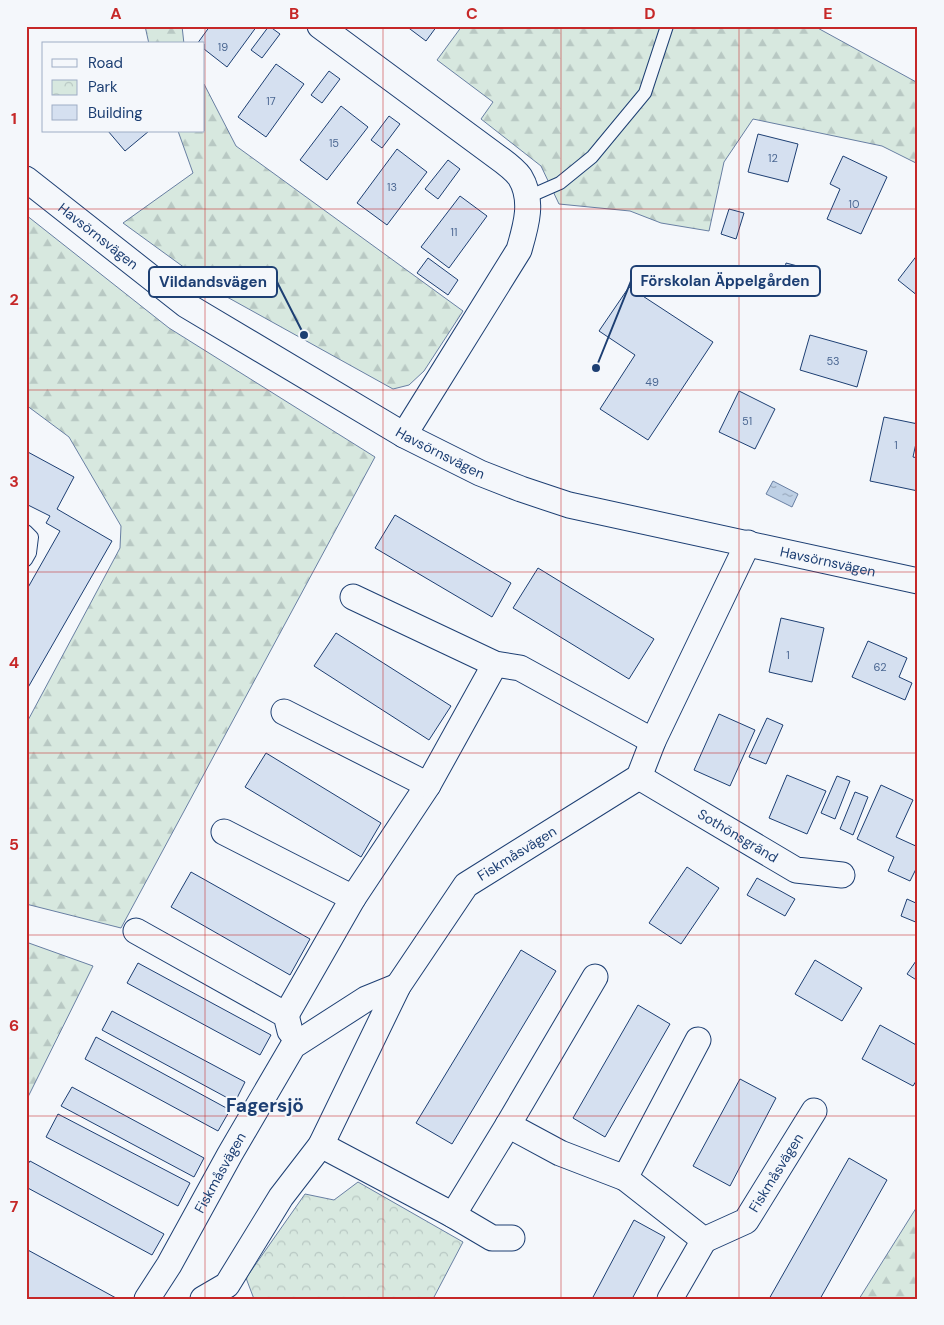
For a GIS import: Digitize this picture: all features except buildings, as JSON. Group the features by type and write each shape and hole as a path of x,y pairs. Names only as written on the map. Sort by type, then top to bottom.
{"street":[{"path":"320,26 496,156 520,176 528,197 526,222 519,250 404,435"},
{"name":"Havsörnsvägen","path":"26,179 186,305 404,435 480,473 522,490 569,505 918,582"},
{"path":"639,777 653,741 748,544"},
{"path":"353,597 495,664 520,668 653,741"},
{"path":"293,1046 286,1015 353,898 428,785 495,664"},
{"path":"284,712 428,785"},
{"name":"Sothönsgränd","path":"639,777 796,870 842,875"},
{"name":"Fiskmåsvägen","path":"203,1299 230,1292 281,1197 321,1145 398,986 466,885 639,777"},
{"path":"224,832 353,898"},
{"path":"136,931 286,1015"},
{"path":"454,1215 595,977"},
{"name":"Fiskmåsvägen","path":"147,1299 169,1265 230,1154 293,1046 366,999 398,986"},
{"path":"625,1178 698,1040"},
{"name":"Fiskmåsvägen","path":"704,1240 746,1222 814,1110"},
{"path":"508,1125 560,1153 625,1178 704,1240 670,1299"},
{"path":"321,1145 454,1215 492,1238 512,1238"}],"lane":[{"path":"528,197 560,183 592,157 645,93 667,26"},
{"path":"26,532 32,536 30,553 26,560"}],"green space":[{"path":"145,26 182,26 184,42 149,42"},
{"path":"462,26 814,26 918,83 918,164 882,146 753,119 724,162 709,231 661,223 630,211 559,204 541,166 481,119 493,102 437,60"},
{"path":"205,86 236,146 463,311 424,371 409,385 393,389 218,292 123,223 193,173 178,132 205,132"},
{"path":"26,215 169,328 375,457 121,928 26,904 26,724 120,548 121,526 69,437 26,405"},
{"path":"26,942 93,966 26,1101"},
{"path":"358,1182 463,1242 433,1299 254,1299 246,1278 305,1194 334,1200"},
{"path":"918,1205 918,1299 859,1299"}],"water":[{"path":"773,481 798,494 792,507 766,494"}],"place":[{"name":"Vildandsvägen","path":"304,335"},
{"name":"Förskolan Äppelgården","path":"596,368"}],"district":[{"name":"Fagersjö","path":"265,1105"}]}
